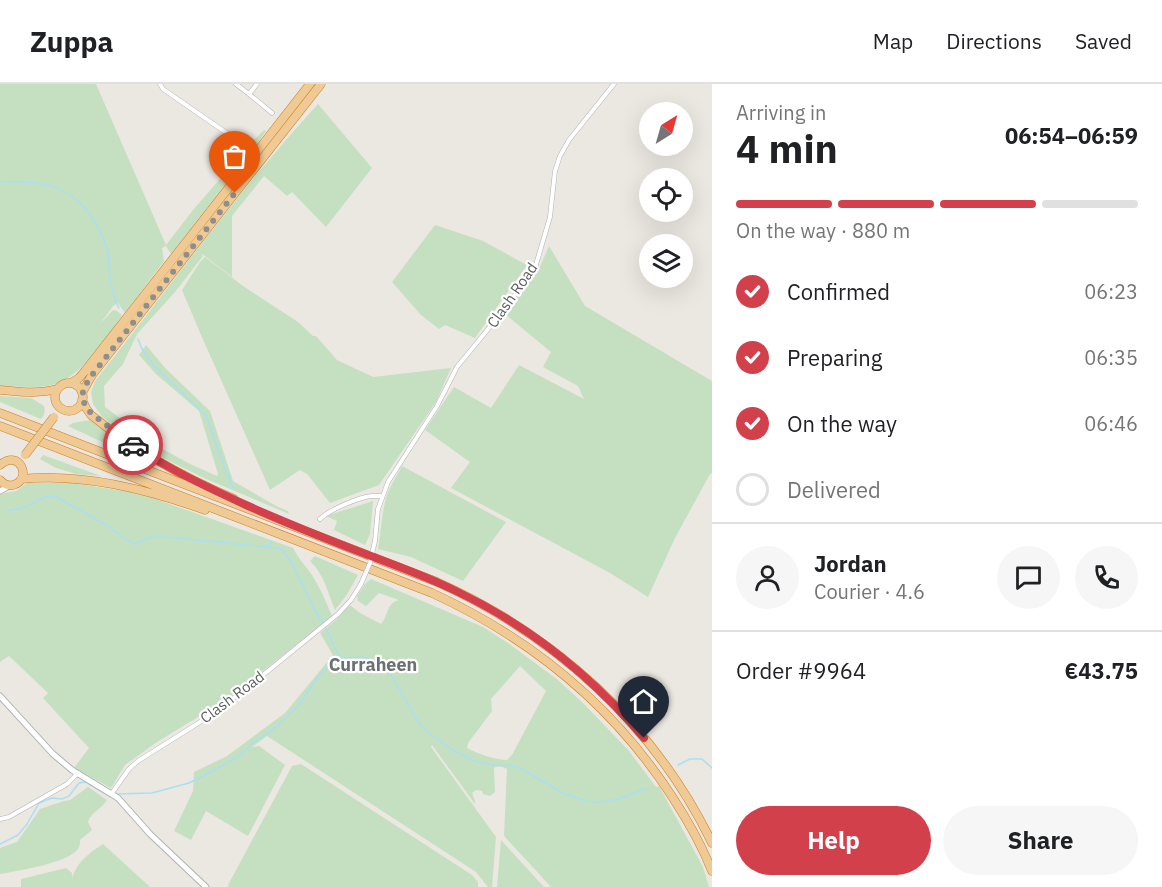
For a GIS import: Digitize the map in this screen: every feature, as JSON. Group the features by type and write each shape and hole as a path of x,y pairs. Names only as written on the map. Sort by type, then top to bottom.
{"highway":[{"path":"0,390 49,391 78,378 310,84"},
{"path":"21,479 25,455 54,417 61,412 75,409 80,404 92,375 321,84"},
{"path":"70,383 78,387 86,408 97,419 154,459 209,488 290,524"},
{"path":"54,417 58,405 55,397 57,389"},
{"path":"58,405 67,410"},
{"path":"0,413 400,567 454,590 510,620 549,647 615,705 676,780 712,843"},
{"path":"0,426 432,593 492,623 547,660 568,678 594,701 636,747 678,806 712,871"},
{"path":"0,465 6,460 14,460 25,455"},
{"path":"14,460 21,465 22,469"},
{"path":"0,480 10,485 21,479 69,479 134,488 283,535"}],"street":[{"path":"160,84 163,89 244,145"},
{"path":"249,94 257,84"},
{"name":"Clash Road","path":"112,793 129,769 138,761 208,717 247,688 330,621 351,600 370,563 382,496 396,468 437,406 456,367 503,311 535,268 550,217 555,171 560,156 569,140 614,84"},
{"path":"238,85 272,112"},
{"path":"0,492 10,485"},
{"path":"320,519 333,510 364,498 382,496"},
{"path":"0,696 53,754 78,774 118,798 163,848 206,887"},
{"path":"0,819 9,817 67,784 78,774"}],"green space":[{"path":"0,84 96,84 166,245 251,143 264,130 266,131 171,254 166,246 162,248 164,261 125,313 118,303 113,306 100,324 113,310 122,315 90,359 70,377 47,386 0,386"},
{"path":"318,104 372,168 326,227 292,192 287,196 264,176 232,216 232,277 201,253 203,256 175,292 137,334 123,364 104,386 105,407 159,447 217,476 199,411 156,374 139,355 146,345 166,369 210,411 233,481 288,511 289,514 204,478 147,450 103,418 93,404 91,392 95,381 204,240"},
{"path":"435,225 483,241 527,265 475,338 445,325 439,329 421,315 392,282"},
{"path":"549,246 585,306 712,381 712,473 675,538 648,597 610,573 451,488 470,462 425,430 454,387 491,408 519,365 584,399 578,386 543,367 551,352 505,314 539,269"},
{"path":"205,257 316,336 337,360 373,377 451,368 436,402 379,485 330,503 307,474 300,470 270,490 182,290"},
{"path":"0,396 31,398 44,406 45,411 41,419 0,402"},
{"path":"90,420 130,450 128,454 68,426"},
{"path":"43,455 101,476 76,474 56,468 40,459"},
{"path":"402,466 506,522 463,581 411,557 378,549 386,499"},
{"path":"27,483 71,483 139,493 293,548 315,580 332,616 229,698 157,742 125,765 111,788 74,768 89,748 43,698 48,693 9,656 0,662 0,495 16,491"},
{"path":"373,501 370,534 365,545 334,530 337,521 326,516"},
{"path":"315,556 358,575 335,610 322,578 310,561"},
{"path":"371,579 483,627 558,680 629,751 656,787 659,786 703,867 709,887 551,887 504,836 507,769 498,765 494,768 495,792 490,796 476,790 472,793 475,804 432,745 431,747 496,837 492,887 488,887 476,872 267,736 252,747 259,746 285,765 248,836 206,811 191,840 174,831 193,791 194,772 227,756 285,713 333,655 320,633 349,606 381,624 392,604 399,600 379,593 366,606 358,601 357,596","holes":["520,666 546,691 512,755 507,760 496,759 467,748 468,743 492,711 491,699"]},
{"path":"301,764 472,875 478,882 478,887 229,887 228,885 292,766"},
{"path":"88,787 107,800 89,819 92,830 80,840 78,849 53,862 0,874 0,848 17,842 40,809 70,800"},
{"path":"501,840 544,887 497,887"},
{"path":"103,844 150,887 21,887 21,879 66,868 72,873 72,878 84,858"}],"waterway":[{"path":"0,182 49,185 60,189 79,202 88,212 104,239 108,253 111,284 119,308"},
{"path":"138,339 154,366 206,415 233,488"},
{"path":"8,511 26,507 45,497 55,496 135,544 151,537 166,537 270,547"},
{"path":"271,541 270,547 281,549 291,561 323,623"},
{"path":"325,627 338,654 343,659"},
{"path":"117,794 152,793 189,783 222,766 239,756 285,719 299,705 321,673 345,658 362,657 376,662 390,673 420,725 451,749 474,761 520,768 563,793 586,801 601,802 619,799 646,788"},
{"path":"678,765 690,759 702,759 712,768"},
{"path":"0,844 18,835 39,803 52,798 62,799 69,796 79,783 86,782 109,796"}],"way so far":[{"path":"133,445 86,408 82,400 82,393 92,375 235,193"}],"district":[{"name":"Curraheen","path":"373,664"}],"route":[{"path":"133,445 154,459 209,488 290,524 436,582 493,610 528,632 576,669 615,705 644,738"}]}
